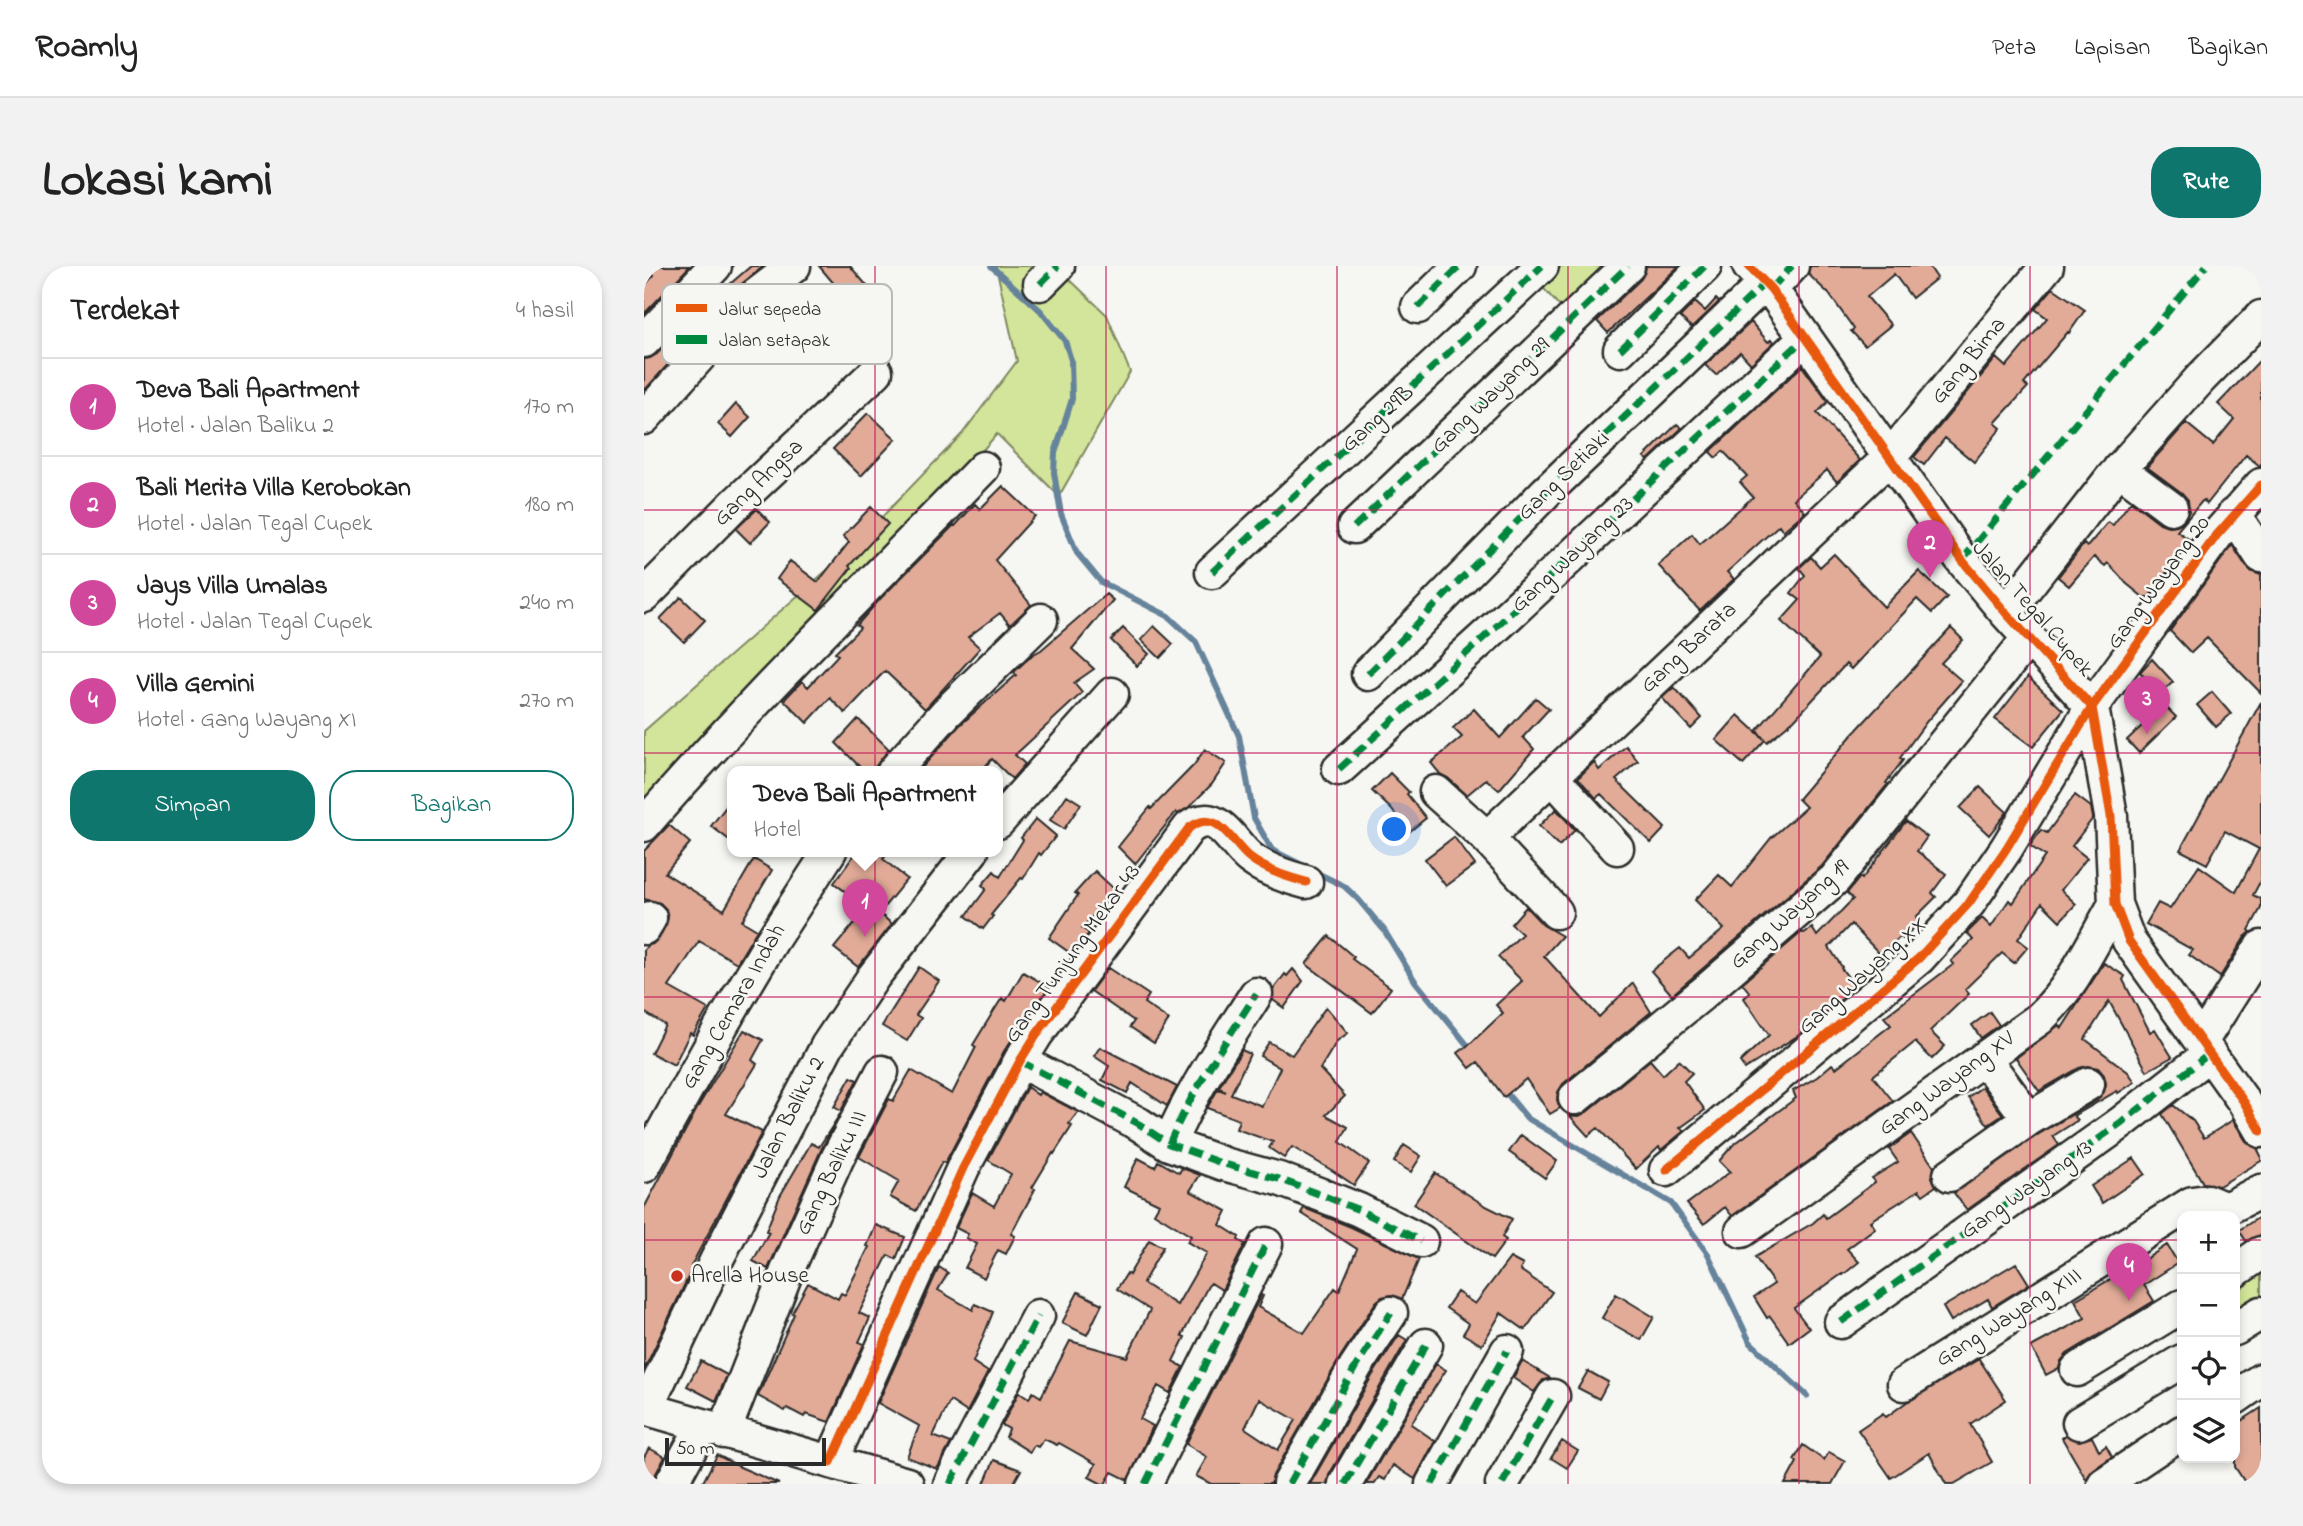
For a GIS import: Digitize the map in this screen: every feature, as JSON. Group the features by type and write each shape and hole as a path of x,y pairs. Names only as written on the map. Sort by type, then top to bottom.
{"street":[{"path":"698,284 715,266"},
{"path":"771,284 794,266"},
{"path":"1418,306 1460,266"},
{"name":"Gang 29B","path":"1212,572 1542,266"},
{"name":"Gang Wayang 29","path":"1354,527 1628,266"},
{"path":"1620,350 1705,266"},
{"name":"Gang Bima","path":"1890,457 2047,266"},
{"name":"Jalan Tegal Cupek","path":"1769,276 1805,338 1962,560 2092,707 2111,816 2115,904 2129,941 2244,1102 2261,1131"},
{"name":"Gang Setiaki","path":"1368,674 1546,492 1769,276"},
{"path":"2006,612 2119,470 2201,378 2261,317"},
{"path":"644,341 662,322"},
{"name":"Gang Wayang 23","path":"1339,769 1805,338"},
{"path":"644,418 693,364"},
{"name":"Gang Angsa","path":"644,596 733,506 876,372"},
{"name":"Gang Barata","path":"1487,838 1890,457"},
{"path":"644,825 774,685 983,468"},
{"path":"2119,470 2171,508"},
{"name":"Gang Wayang 20","path":"2092,707 2216,536 2261,485"},
{"path":"2234,514 2261,556"},
{"path":"898,766 946,713 1041,620"},
{"name":"Gang Wayang 19","path":"1575,1098 1702,994 1835,879 2029,638"},
{"path":"1003,816 1112,694"},
{"name":"Gang Wayang XX","path":"1666,1170 1919,958 1969,903 2006,849 2092,707"},
{"path":"1552,777 1617,848"},
{"path":"1436,792 1487,838 1556,912"},
{"name":"Gang Tunjung Mekar 43","path":"831,1462 963,1168 1020,1061 1036,1035 1189,828 1198,821 1208,822 1225,830 1250,858 1288,877 1306,882"},
{"name":"Gang Cemara Indah","path":"644,1166 723,1023 826,857"},
{"name":"Jalan Baliku 2","path":"645,1408 716,1261 827,1046 874,975 966,857"},
{"name":"Gang Wayang XV","path":"1742,1231 2039,1019 2067,988 2115,904"},
{"name":"Gang Wayang 13","path":"1841,1322 2110,1131 2205,1048 2261,947"},
{"path":"1169,1144 1184,1110 1256,994"},
{"path":"1984,1058 2029,1119"},
{"path":"1020,1061 1139,1124 1169,1144 1324,1196 1359,1210 1420,1241"},
{"name":"Gang Baliku III","path":"671,1484 713,1429 838,1157 882,1072"},
{"path":"1950,1175 2029,1119 2088,1084"},
{"name":"Gang Wayang XIII","path":"1904,1384 2192,1203 2207,1201 2226,1209 2261,1191"},
{"path":"1145,1484 1266,1244"},
{"path":"2240,1267 2261,1253"},
{"path":"2077,1370 2177,1309"},
{"path":"1289,1484 1356,1366 1391,1313"},
{"path":"2240,1326 2261,1313"},
{"path":"950,1484 1038,1316"},
{"path":"1345,1484 1426,1345"},
{"path":"1432,1484 1507,1351"},
{"path":"2080,1423 2177,1364"},
{"path":"2240,1395 2261,1380"},
{"path":"1502,1484 1553,1396"},
{"path":"645,1408 907,1484"},
{"path":"2104,1483 2177,1435"}],"green space":[{"path":"996,266 1032,266 1047,292 1064,274 1107,315 1130,372 1059,496 997,434 760,701 644,817 644,731 851,549 962,434 1017,361"},
{"path":"1531,266 1627,266 1572,320 1527,270"},
{"path":"2261,1247 2261,1298 2240,1310 2240,1274 2240,1260"}],"building":[{"path":"645,266 690,266 673,284 662,284 662,295 644,314 644,286 654,275"},
{"path":"751,266 764,266 742,284 730,284"},
{"path":"819,266 850,266 865,284 834,284"},
{"path":"1646,266 1679,266 1608,333 1597,321 1641,279"},
{"path":"1810,266 1929,266 1937,278 1912,298 1894,274 1867,297 1891,325 1865,346 1851,331 1854,329 1829,294 1808,274"},
{"path":"2053,288 2085,310 2069,333 2024,384 2028,387 1995,423 2001,428 1974,462 1945,438 1924,465 1914,457 1996,358 2006,367 2047,318 2035,309"},
{"path":"1716,299 1719,302 1692,328 1680,317 1695,302 1705,311"},
{"path":"1751,322 1768,342 1772,339 1774,342 1751,364 1740,352 1716,375 1705,365"},
{"path":"662,349 662,364 668,364 644,391 644,359"},
{"path":"2261,359 2261,467 2246,455 2207,504 2203,500 2177,531 2190,540 2149,597 2143,597 2108,563 2105,566 2094,557 2069,586 2058,577 2084,544 2087,547 2108,522 2113,525 2131,501 2168,526 2178,525 2185,520 2189,511 2188,500 2147,467 2186,423 2213,445 2234,419 2218,404"},
{"path":"1802,366 1828,402 1817,413 1860,460 1837,482 1827,470 1794,499 1805,512 1783,531 1779,525 1727,572 1734,579 1700,611 1658,565 1692,534 1700,544 1753,497 1740,482 1747,476 1723,451 1716,458 1710,452"},
{"path":"736,404 750,417 732,437 718,424"},
{"path":"868,413 896,439 861,476 833,449"},
{"path":"1677,424 1682,428 1648,460 1644,457"},
{"path":"1003,486 1035,516 995,560 1031,605 1010,625 1000,613 968,637 980,648 925,709 885,671 845,713 830,698 807,723 784,700 802,681 808,687 838,655 835,653 860,628 857,625 881,598 975,504 980,509"},
{"path":"871,507 888,524 849,566 851,568 818,610 777,579 790,561 818,582 849,542 843,536"},
{"path":"757,509 770,522 750,543 736,529"},
{"path":"2232,545 2246,566 2261,575 2261,693 2207,638 2191,653 2170,631"},
{"path":"1834,554 1884,607 1919,571 1947,597 1932,613 1917,599 1851,669 1846,664 1794,720 1767,742 1765,740 1743,764 1716,740 1738,715 1764,739 1757,730 1820,657 1781,621 1800,600 1791,593 1805,575 1799,568 1811,557 1820,567"},
{"path":"1106,594 1113,600 1072,649 1094,669 1074,683 1082,693 1015,755 1025,764 1012,779 1003,770 1003,766 999,766 992,759 986,766 923,766 959,726 1016,675 1014,672 1032,655"},
{"path":"681,597 705,620 684,642 660,619"},
{"path":"1154,626 1173,644 1160,658 1141,640"},
{"path":"1123,628 1149,654 1137,666 1111,640"},
{"path":"1951,628 1963,640 1941,663 1962,681 1927,721 1900,758 1903,760 1886,783 1888,784 1822,866 1672,995 1651,971 1680,948 1689,958 1724,929 1695,900 1719,875 1732,887 1771,838 1806,807 1798,799 1852,735"},
{"path":"2152,659 2173,682 2159,695 2140,672"},
{"path":"2028,677 2063,710 2033,747 1995,719"},
{"path":"1674,687 1702,718 1691,729 1662,698"},
{"path":"2212,692 2231,714 2216,727 2197,705"},
{"path":"1536,698 1549,709 1523,737 1534,749 1499,790 1486,779 1467,795 1440,774 1431,763 1462,737 1453,728 1474,709 1500,738"},
{"path":"2261,702 2261,880 2253,895 2261,899 2261,908 2249,930 2251,932 2245,937 2220,977 2189,955 2193,950 2146,924 2158,903 2170,909 2199,866 2236,892 2259,849 2225,831 2207,864 2180,850"},
{"path":"2164,705 2176,717 2139,753 2127,740"},
{"path":"858,719 889,749 876,766 859,766 836,743"},
{"path":"1626,746 1638,761 1616,780 1665,828 1651,843 1601,794 1596,798 1578,778 1594,762 1599,770"},
{"path":"1205,749 1226,763 1212,784 1189,807 1178,814 1176,812 1135,864 1118,847 1150,807 1151,809 1194,765"},
{"path":"1390,773 1409,792 1407,794 1426,818 1409,832 1372,791"},
{"path":"1980,787 2007,812 1989,835 1960,808"},
{"path":"1067,795 1081,804 1064,829 1050,820"},
{"path":"2075,795 2091,807 2093,818 2072,846 2087,858 2061,890 2076,904 2060,921 2042,903 2018,939 2028,947 2014,963 2002,953 1965,989 1969,994 1930,1031 1945,1046 1932,1059 1915,1042 1873,1076 1893,1101 1732,1216 1725,1207 1704,1224 1687,1204 1730,1172 1719,1161 1733,1145 1796,1098 1793,1091 1817,1077 1832,1064 1836,1068 1891,1025 1884,1017 1954,964 1951,961 1973,940 1967,933 1982,918 1991,927 2009,900 2013,903 2045,856 2030,846 2041,830 2047,833"},
{"path":"727,805 727,838 711,826"},
{"path":"1556,809 1575,830 1559,846 1539,826"},
{"path":"1036,819 1056,836 1041,855 1039,853 1023,879 1021,878 991,915 993,916 983,929 966,916 986,889 982,885 994,871 1000,877 1023,840 1021,838"},
{"path":"1906,821 1927,837 1917,851 1946,874 1932,893 1936,897 1916,917 1920,921 1903,939 1900,937 1881,955 1851,924 1829,947 1856,987 1799,1035 1745,1069 1740,1062 1769,1035 1744,998 1750,993 1742,983 1802,932 1812,928 1817,936 1853,899 1847,893 1860,877 1862,879"},
{"path":"669,825 690,843 665,873 724,910 754,859 772,870 742,921 757,930 737,963 699,941 669,987 708,1009 693,1035 690,1033 674,1065 651,1053 665,1025 644,1012 644,950 660,937 668,918 666,909 660,903 644,899 644,851"},
{"path":"1454,837 1475,865 1446,886 1425,859"},
{"path":"853,857 885,857 883,859 907,879 879,913 892,924 858,967 834,948 867,908 834,883"},
{"path":"1095,871 1116,891 1082,928 1089,933 1073,955 1049,938 1078,895 1075,893"},
{"path":"1526,907 1543,925 1562,936 1544,956 1599,1017 1633,983 1651,1012 1563,1084 1557,1100 1560,1108 1550,1114 1526,1079 1504,1097 1478,1062 1470,1068 1458,1053 1503,1013 1496,1005 1522,981 1498,957 1522,934 1511,924"},
{"path":"1329,936 1354,957 1352,959 1391,988 1372,1013 1306,964"},
{"path":"2104,963 2125,976 2123,980 2150,1032 2155,1029 2172,1057 2147,1071 2109,1001 2085,1039 2128,1072 2135,1082 2074,1116 2078,1120 2053,1136 2059,1145 1967,1210 1954,1193 2039,1134 2097,1100 2104,1092 2104,1075 2098,1068 2088,1066 2079,1068 2039,1091 2016,1058 2059,1025 2062,1028"},
{"path":"919,967 939,981 916,1015 921,1018 907,1041 882,1026"},
{"path":"1108,968 1149,995 1144,1003 1169,1020 1154,1043 1130,1027 1134,1021 1091,991"},
{"path":"1293,969 1303,981 1284,1008 1273,1000 1273,990 1285,974 1287,976"},
{"path":"1023,972 1049,987 1004,1051 945,1163 942,1162 916,1211 890,1197 899,1181 859,1157 889,1099 893,1101 911,1070 952,1094 976,1047 973,1045 1002,998 1006,1001"},
{"path":"1326,1007 1348,1033 1337,1041 1320,1069 1345,1096 1326,1115 1348,1127 1340,1142 1369,1163 1354,1185 1292,1147 1284,1158 1269,1148 1273,1142 1236,1129 1239,1120 1207,1108 1218,1089 1226,1092 1219,1087 1242,1050 1250,1054 1231,1094 1262,1106 1280,1068 1260,1056 1269,1042 1292,1055"},
{"path":"1990,1012 1999,1025 1981,1038 1972,1025"},
{"path":"744,1030 763,1040 752,1060 757,1064 726,1114 762,1132 691,1266 693,1267 644,1370 644,1208 699,1105"},
{"path":"1100,1047 1177,1087 1167,1106 1132,1083 1127,1093 1102,1080 1109,1066 1094,1056"},
{"path":"1650,1060 1663,1075 1679,1060 1692,1073 1684,1081 1705,1110 1680,1128 1684,1131 1661,1150 1659,1147 1636,1169 1598,1128 1588,1136 1569,1115 1579,1116 1587,1112"},
{"path":"851,1077 857,1080 841,1111 834,1107"},
{"path":"1027,1087 1038,1095 1040,1092 1078,1112 1069,1124 1072,1126 1032,1188 1035,1189 1011,1234 1015,1236 1006,1254 998,1250 984,1278 965,1268 977,1244 966,1238 968,1234 956,1228 972,1193 994,1206 1011,1174 988,1160"},
{"path":"1982,1087 2003,1115 1988,1125 1968,1097"},
{"path":"2173,1105 2193,1121 2204,1138 2233,1120 2246,1141 2257,1148 2261,1161 2219,1186 2203,1183 2162,1114"},
{"path":"840,1114 768,1269 753,1261 769,1232 766,1231 780,1196 811,1143 819,1147"},
{"path":"1911,1133 1934,1167 1932,1177 1936,1186 1923,1195 1919,1190 1870,1221 1875,1228 1847,1249 1859,1262 1794,1308 1809,1328 1789,1343 1770,1316 1767,1318 1754,1297 1774,1284 1755,1257 1813,1223 1823,1214 1826,1218 1875,1182 1872,1178 1898,1162 1889,1149"},
{"path":"1521,1135 1557,1161 1545,1178 1509,1152"},
{"path":"1404,1145 1421,1156 1411,1172 1394,1162"},
{"path":"1138,1158 1155,1167 1158,1161 1179,1173 1182,1168 1200,1175 1190,1191 1227,1211 1220,1225 1245,1244 1222,1290 1211,1283 1208,1286 1182,1336 1185,1337 1173,1361 1183,1367 1170,1393 1158,1386 1140,1419 1153,1426 1128,1480 1112,1472 1105,1484 1102,1484 1089,1477 1096,1464 1059,1443 1057,1445 1044,1439 1038,1447 1034,1445 1030,1452 1006,1437 1009,1429 1002,1425 1019,1392 1029,1398 1033,1392 1041,1397 1070,1341 1127,1357 1150,1310 1117,1289 1127,1273 1129,1275 1149,1240 1163,1247 1143,1283 1177,1305 1207,1253 1187,1242 1191,1236 1154,1213 1159,1204 1124,1187"},
{"path":"2134,1158 2145,1174 2102,1203 2091,1186"},
{"path":"1435,1173 1484,1205 1512,1219 1502,1237 1506,1240 1492,1259 1414,1204"},
{"path":"1304,1208 1419,1259 1402,1299 1391,1295 1376,1302 1341,1356 1273,1475 1271,1484 1211,1484 1196,1476 1207,1457 1186,1444 1261,1295 1263,1296 1258,1307 1304,1333 1335,1288 1339,1291 1357,1249 1301,1213","holes":["1259,1399 1296,1420 1278,1450 1245,1428"]},
{"path":"2261,1216 2261,1235 2246,1241 2240,1229"},
{"path":"876,1225 905,1237 896,1259 888,1255 859,1313 870,1318 859,1342 864,1344 829,1422 806,1414 804,1417 787,1408 785,1411 758,1396 794,1314 792,1313 808,1283 838,1299 841,1293 845,1295 869,1247 867,1246"},
{"path":"2167,1245 2177,1261 2144,1285 2154,1301 2067,1354 2059,1368 2046,1375 2031,1347 2085,1318 2075,1300 2121,1273 2122,1275"},
{"path":"1510,1258 1523,1265 1520,1270 1552,1292 1525,1330 1501,1313 1482,1345 1463,1334 1469,1324 1446,1308 1457,1292 1475,1304"},
{"path":"2016,1263 2029,1284 1992,1307 1988,1299 1951,1321 1943,1307"},
{"path":"939,1267 948,1273 938,1290 973,1310 975,1304 993,1312 973,1362 988,1372 967,1412 950,1401 933,1436 951,1443 937,1469 907,1457 919,1426 878,1403"},
{"path":"1078,1292 1102,1304 1087,1335 1062,1323"},
{"path":"1616,1294 1654,1317 1641,1340 1602,1318"},
{"path":"1399,1335 1407,1340 1329,1475 1327,1484 1310,1484 1372,1376"},
{"path":"1979,1359 2006,1400 1970,1424 1992,1462 1954,1484 1946,1484 1929,1453 1891,1478 1858,1430 1883,1413 1886,1417"},
{"path":"701,1361 727,1375 716,1401 687,1386"},
{"path":"1522,1361 1550,1378 1543,1380 1534,1392 1513,1378"},
{"path":"1436,1364 1446,1370 1411,1424 1435,1441 1415,1479 1393,1465 1385,1480 1379,1477 1374,1484 1366,1484"},
{"path":"1588,1371 1608,1382 1599,1399 1578,1388"},
{"path":"2261,1408 2261,1484 2246,1484 2235,1467 2235,1463 2240,1463 2240,1422"},
{"path":"2066,1435 2079,1441 2092,1437 2099,1451 2106,1446 2112,1457 2094,1469 2086,1479 2062,1438"},
{"path":"1562,1441 1578,1451 1567,1468 1551,1458"},
{"path":"1803,1445 1824,1460 1829,1452 1845,1461 1832,1484 1785,1484"},
{"path":"649,1448 665,1457 653,1484 644,1484 644,1457"},
{"path":"717,1455 740,1467 779,1484 702,1484"},
{"path":"994,1460 1021,1470 1013,1484 984,1484"}],"waterway":[{"path":"991,266 1040,310 1065,341 1071,360 1072,399 1055,453 1054,473 1061,514 1077,553 1101,582 1168,616 1196,642 1239,736 1254,818 1272,850 1304,866"},
{"path":"1313,871 1344,886 1358,899 1384,930 1415,981 1473,1052"},
{"path":"1504,1090 1527,1118 1671,1203 1708,1254 1750,1342 1807,1396"}],"marked path":[{"path":"1040,284 1058,266"},
{"path":"1418,307 1460,266"},
{"path":"1212,572 1542,266"},
{"path":"1354,527 1628,266"},
{"path":"1620,350 1705,266"},
{"path":"1771,289 1792,266"},
{"path":"1962,560 2206,266"},
{"path":"1368,674 1546,492 1765,283"},
{"path":"1339,769 1805,338"},
{"path":"1169,1144 1198,1086 1256,994"},
{"path":"1841,1322 2121,1123 2209,1054"},
{"path":"1020,1061 1139,1124 1169,1144 1324,1196 1421,1241"},
{"path":"1145,1484 1266,1244"},
{"path":"1289,1484 1356,1366 1391,1313"},
{"path":"950,1484 1038,1316"},
{"path":"1345,1484 1426,1345"},
{"path":"1432,1484 1507,1351"},
{"path":"1502,1484 1553,1396"}],"cycle path":[{"path":"1749,266 1771,289 1962,560 2006,613 2092,707 2111,816 2115,904 2129,941 2244,1102 2261,1131"},
{"path":"1666,1170 1919,958 1969,903 2006,849 2092,707 2216,536 2261,485"},
{"path":"831,1462 963,1168 1020,1061 1036,1035 1189,828 1199,822 1216,824 1256,862 1276,873 1306,882"}],"place":[{"name":"Bali Merita Villa Kerobokan","path":"1930,578"},
{"name":"Jays Villa Umalas","path":"2147,734"},
{"name":"Deva Bali Apartment","path":"865,937"},
{"name":"Arella House","path":"677,1276"},
{"name":"Villa Gemini","path":"2129,1301"}]}
